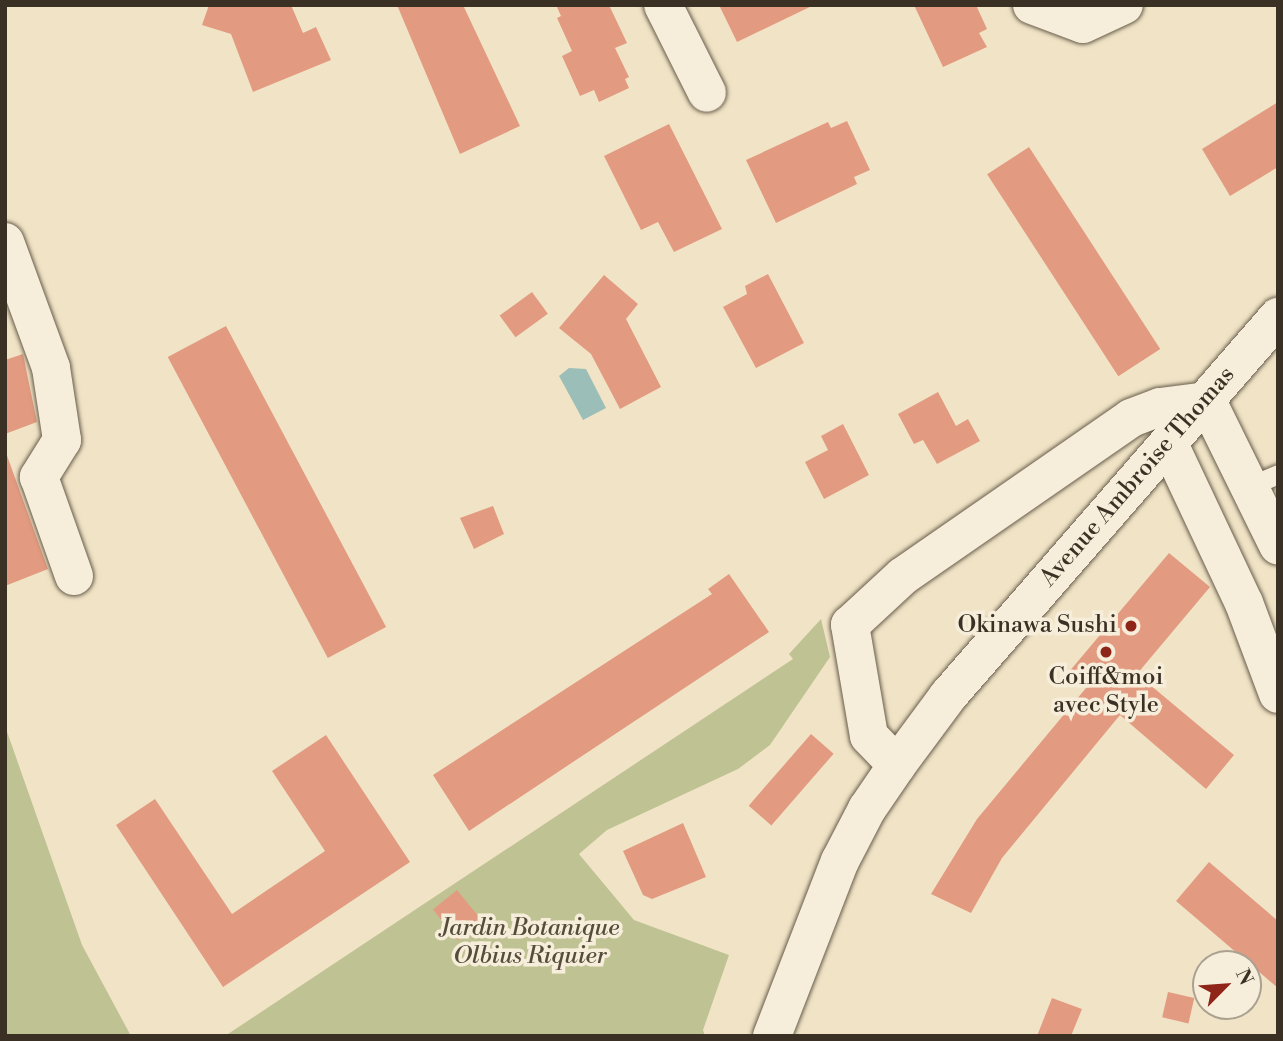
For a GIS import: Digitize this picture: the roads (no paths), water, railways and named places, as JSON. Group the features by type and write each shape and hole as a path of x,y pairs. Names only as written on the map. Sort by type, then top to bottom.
{"street":[{"path":"663,5 707,93"},
{"path":"1032,5 1083,24 1124,5"},
{"path":"5,242 51,368 62,440 39,477 74,576"},
{"name":"Avenue Ambroise Thomas","path":"772,1036 840,861 867,809 897,765 947,696 1170,446 1278,317"},
{"path":"897,765 869,736 850,625 903,576 1131,418 1160,407 1207,401 1264,480 1278,545"},
{"path":"1170,446 1187,473 1244,603 1278,694"}],"water":[{"path":"569,368 586,369 606,408 583,420 559,376"}],"place":[{"name":"Okinawa Sushi","path":"1131,626"},
{"name":"Coiff&moi avec Style","path":"1106,652"}],"park label":[{"name":"Jardin Botanique Olbius Riquier","path":"530,943"}]}
